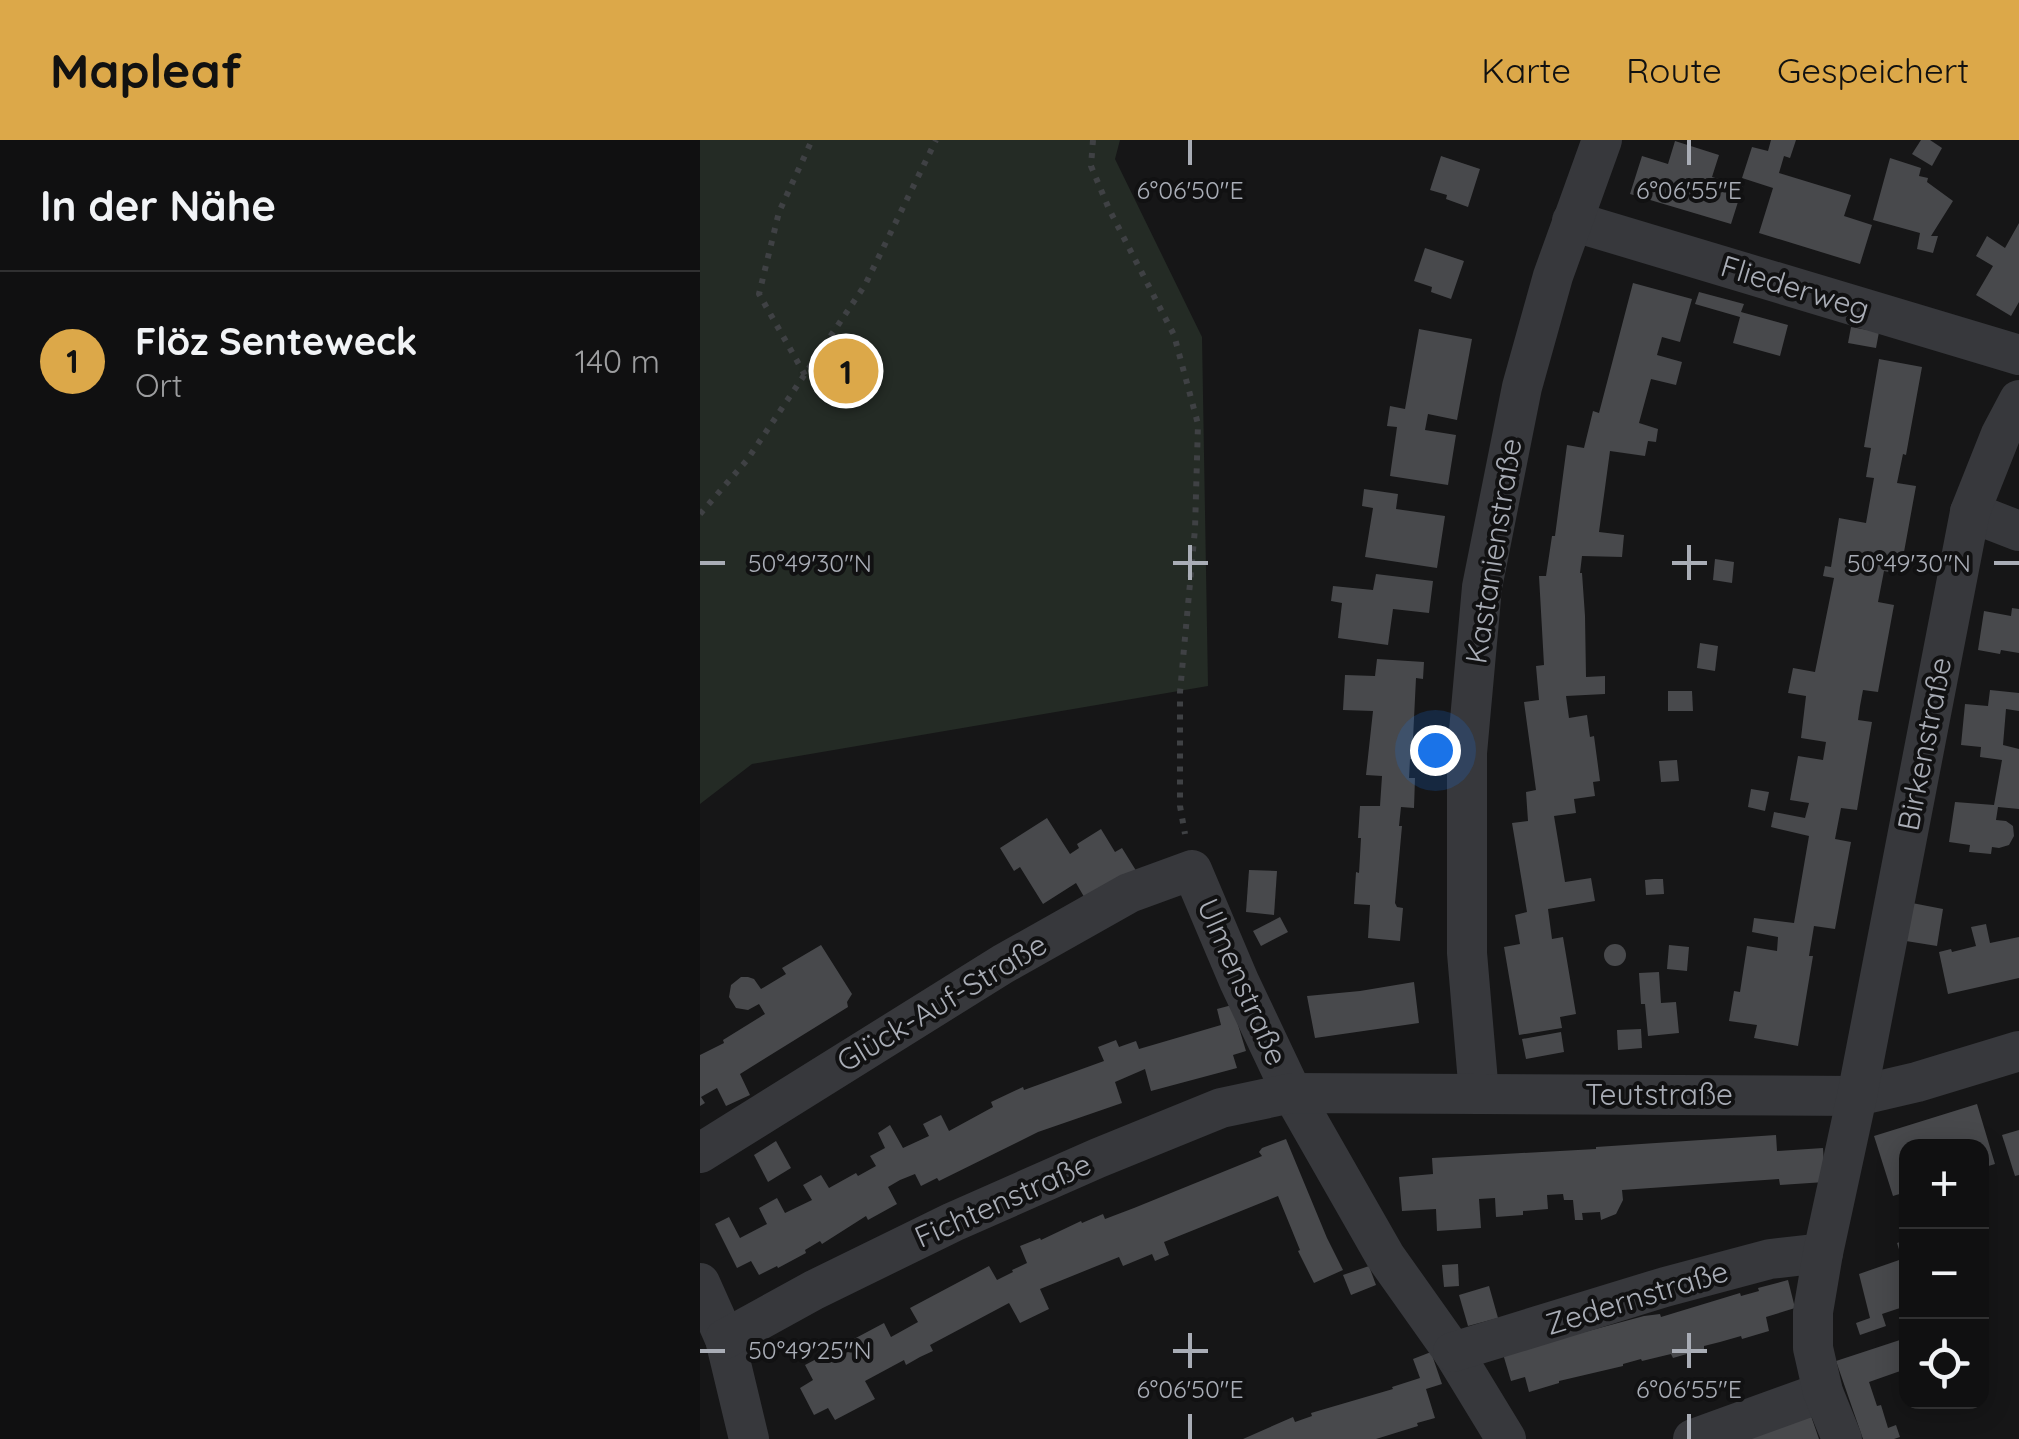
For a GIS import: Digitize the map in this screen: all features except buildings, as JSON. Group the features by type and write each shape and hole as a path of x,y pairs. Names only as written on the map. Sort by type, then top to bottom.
{"street":[{"name":"Kastanienstraße","path":"1479,1094 1467,953 1467,754 1482,587 1522,387 1553,276 1602,140"},
{"name":"Fliederweg","path":"1572,221 2019,355"},
{"name":"Birkenstraße","path":"1842,1439 1823,1392 1813,1348 1813,1312 1823,1253 1970,512 2000,434 2019,400"},
{"path":"1970,512 2019,531"},
{"name":"Ulmenstraße","path":"1192,870 1238,981 1292,1093"},
{"name":"Glück-Auf-Straße","path":"700,1153 1002,964 1129,893 1192,870"},
{"name":"Teutstraße","path":"1292,1093 1857,1096 2019,1051"},
{"path":"1292,1093 1385,1256 1453,1352 1498,1438"},
{"name":"Fichtenstraße","path":"725,1339 953,1222 1098,1158 1221,1108 1292,1093"},
{"name":"Zedernstraße","path":"1453,1352 1683,1282 1770,1259 1823,1253"},
{"path":"700,1283 725,1339 748,1439"},
{"path":"1693,1439 1823,1392"}],"path":[{"path":"804,375 759,294 779,212 812,140"},
{"path":"700,514 748,460 864,285 936,140"},
{"path":"1094,140 1090,166 1174,335 1198,424 1196,529 1180,692 1180,806 1192,870"}],"shaded area":[{"path":"700,140 1120,140 1115,159 1202,337 1208,686 752,764 700,804"}],"place":[{"name":"Flöz Senteweck","path":"846,371"}]}
